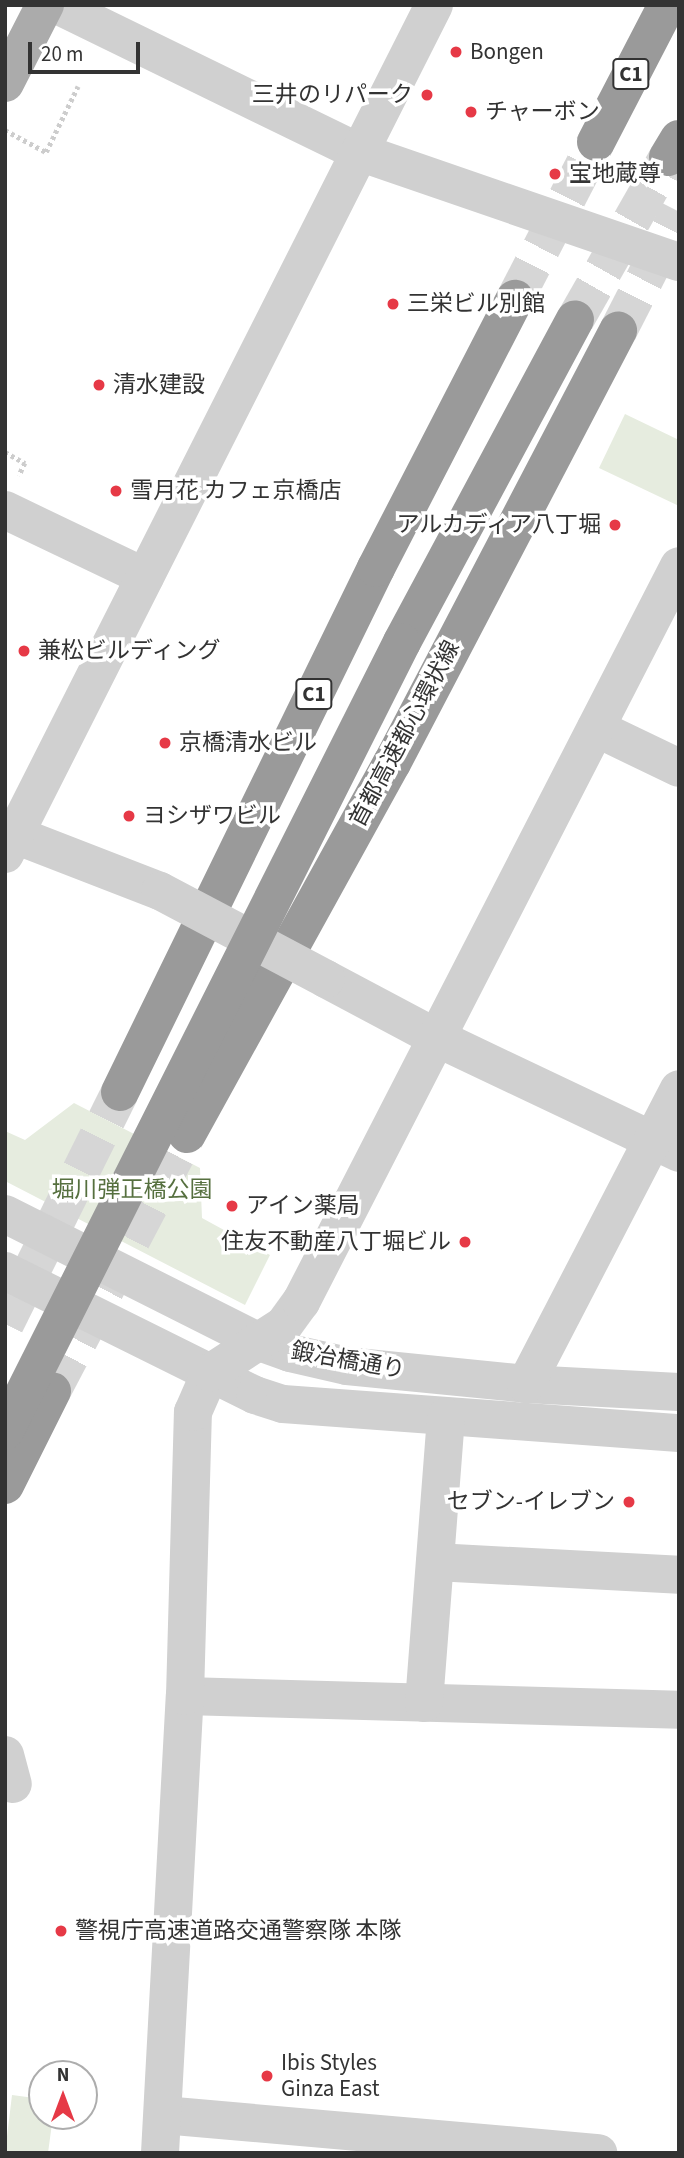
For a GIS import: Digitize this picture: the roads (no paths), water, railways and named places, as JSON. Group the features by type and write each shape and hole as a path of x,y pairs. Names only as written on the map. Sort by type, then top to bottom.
{"highway":[{"name":"C1","path":"596,142 667,5"},
{"name":"C1","path":"120,1092 376,568 515,299"},
{"name":"C1","path":"5,1431 402,642 575,320"},
{"name":"首都高速都心環状線","path":"187,1134 385,775 618,331"},
{"path":"5,1485 52,1391"}],"main road":[{"path":"5,83 45,5"}],"street":[{"path":"57,5 359,152 679,262"},
{"path":"434,5 145,577 8,840 160,891 437,1038 666,1146"},
{"path":"5,510 145,577"},
{"path":"160,2153 185,1696 193,1412 210,1373 284,1325 301,1302 679,566"},
{"path":"596,728 679,768"},
{"path":"527,1384 666,1146 679,1089"},
{"name":"鍛冶橋通り","path":"5,1214 257,1341 347,1366 527,1384 679,1392"},
{"name":"鍛冶橋通り","path":"5,1271 210,1373 283,1404 679,1433"},
{"path":"424,1703 446,1418"},
{"path":"435,1562 679,1575"},
{"path":"185,1696 679,1710"},
{"path":"163,2115 598,2153"}],"tunnel":[{"path":"515,299 596,142"},
{"path":"575,320 668,157"},
{"path":"618,331 679,212"},
{"path":"5,1324 120,1092"},
{"path":"52,1391 187,1134"}],"place":[{"name":"Bongen","path":"456,52"},
{"name":"三井のリパーク","path":"427,95"},
{"name":"チャーボン","path":"471,112"},
{"name":"宝地蔵尊","path":"555,174"},
{"name":"三栄ビル別館","path":"393,304"},
{"name":"清水建設","path":"99,385"},
{"name":"雪月花 カフェ京橋店","path":"116,491"},
{"name":"アルカディア八丁堀","path":"615,525"},
{"name":"兼松ビルディング","path":"24,651"},
{"name":"京橋清水ビル","path":"165,743"},
{"name":"ヨシザワビル","path":"129,816"},
{"name":"アイン薬局","path":"232,1206"},
{"name":"住友不動産八丁堀ビル","path":"465,1242"},
{"name":"セブン-イレブン","path":"629,1502"},
{"name":"警視庁高速道路交通警察隊 本隊","path":"61,1931"},
{"name":"Ibis Styles Ginza East","path":"267,2076"}],"park label":[{"name":"堀川弾正橋公園","path":"132,1190"}]}
